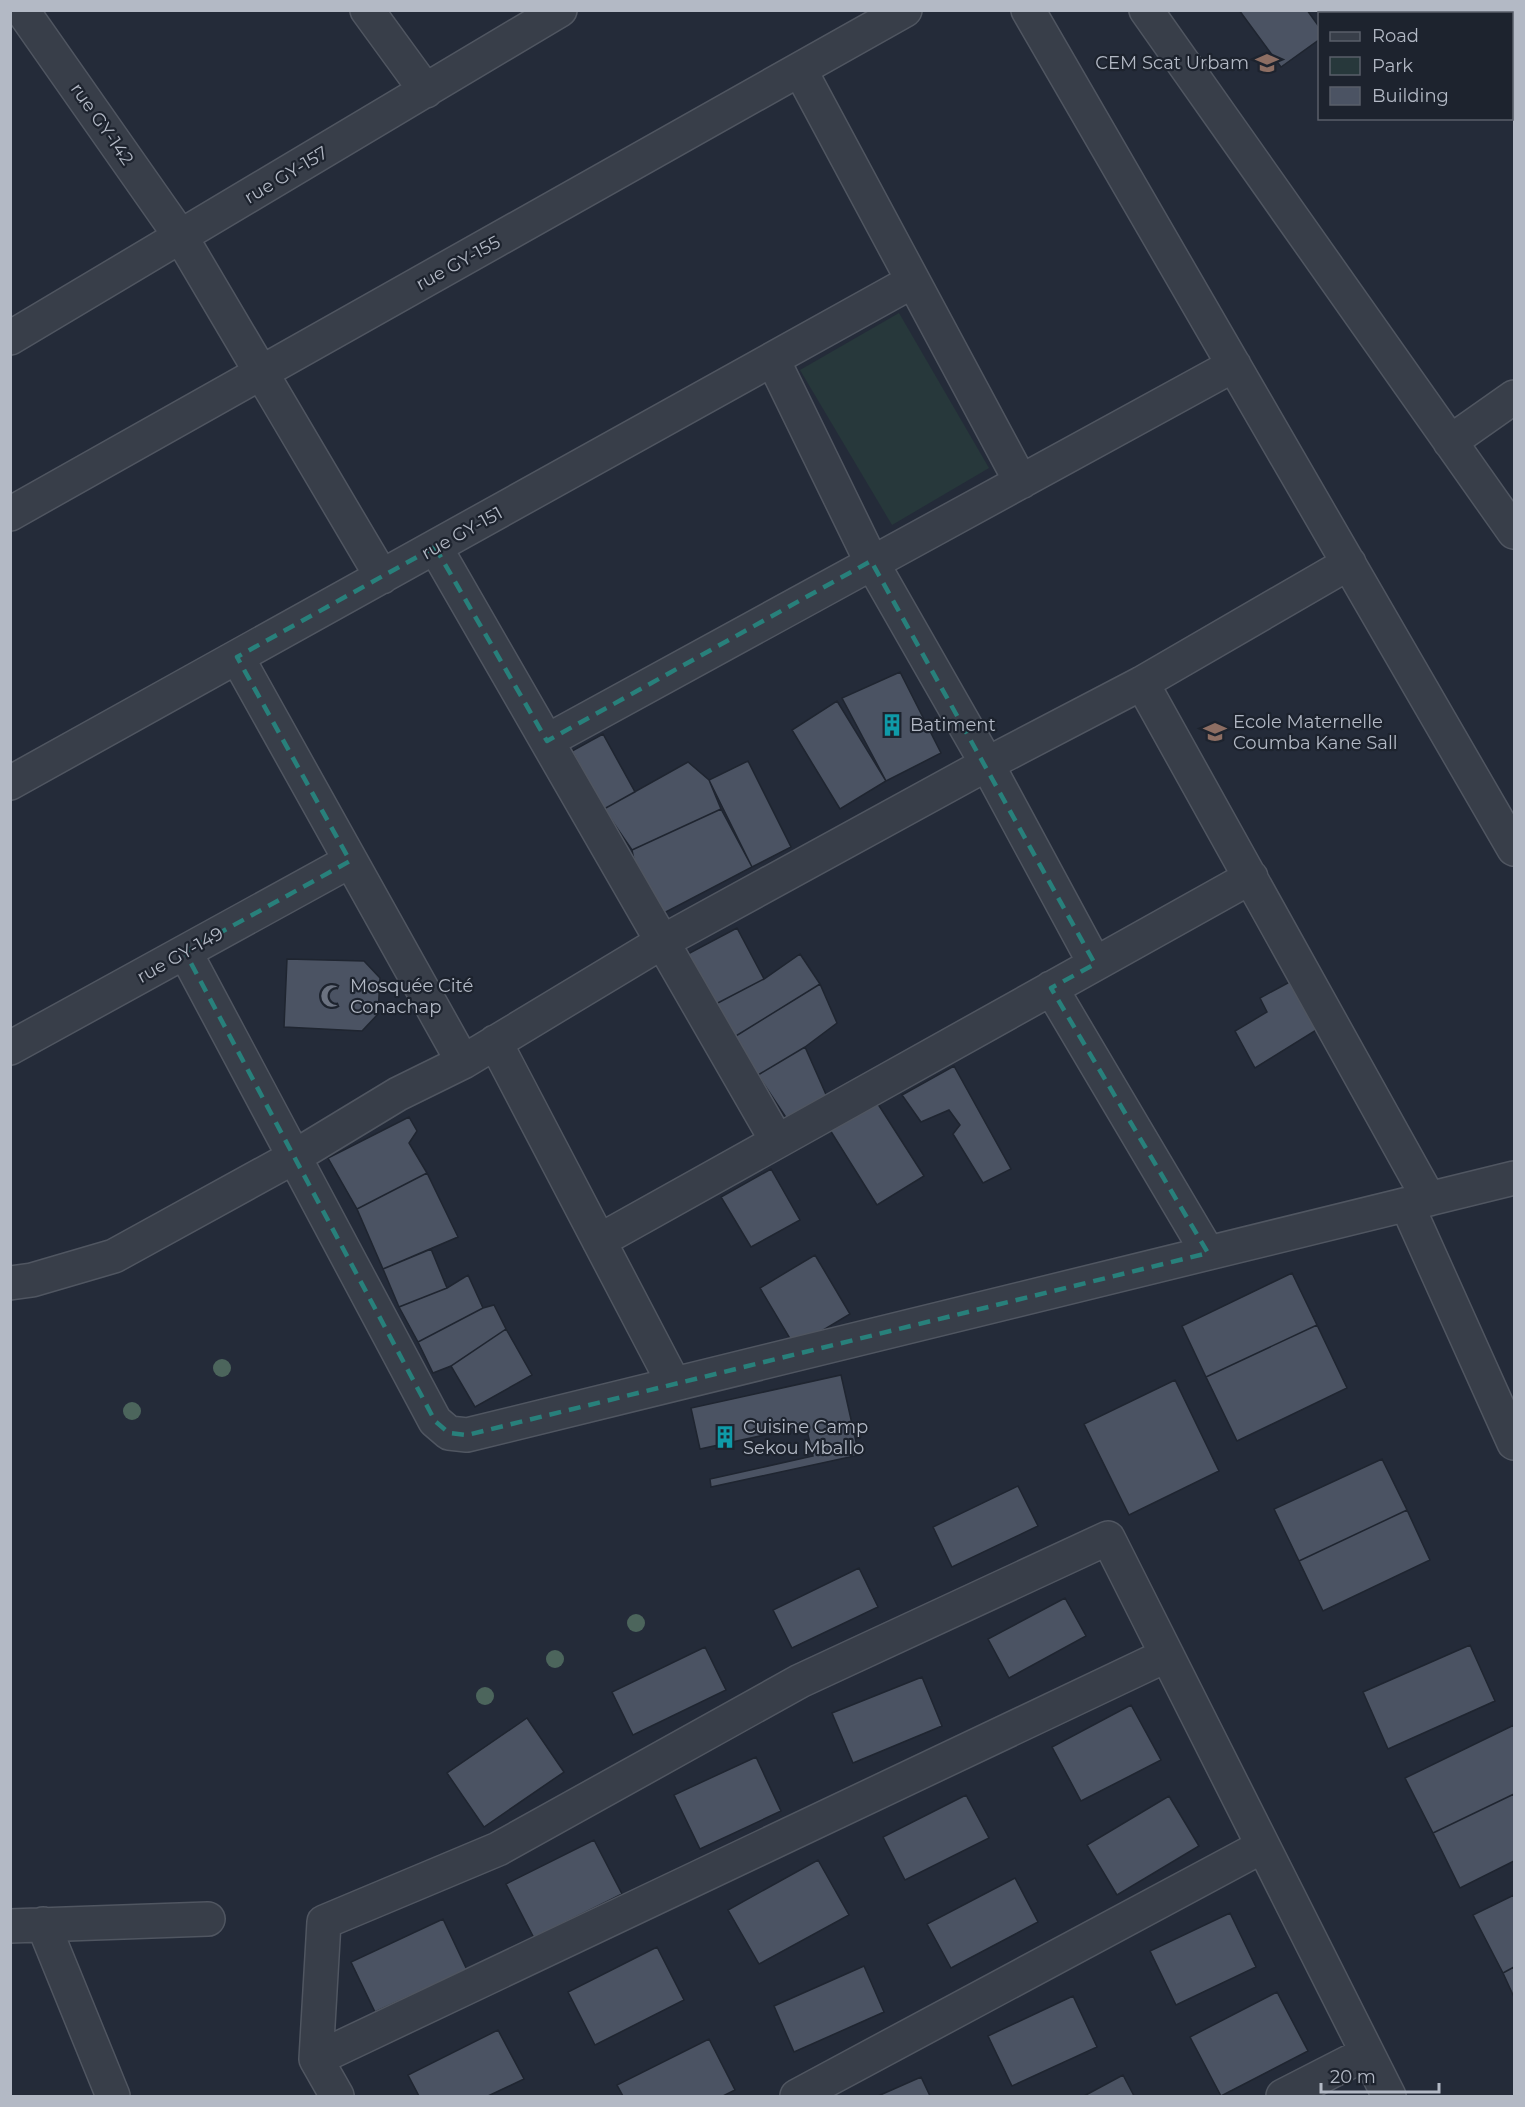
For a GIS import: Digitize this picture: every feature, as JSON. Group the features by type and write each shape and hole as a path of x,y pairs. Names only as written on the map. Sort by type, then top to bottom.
{"street":[{"name":"rue GY-142","path":"22,10 181,237 382,577"},
{"path":"367,10 426,91"},
{"name":"rue GY-157","path":"10,338 560,10"},
{"name":"rue GY-155","path":"10,514 905,10"},
{"path":"1028,10 1515,849"},
{"path":"1146,10 1515,532"},
{"path":"800,70 1021,482"},
{"name":"rue GY-151","path":"10,783 913,281"},
{"path":"773,360 872,561 987,764 1095,964"},
{"path":"547,741 872,561 1234,365"},
{"path":"1450,442 1515,398"},
{"path":"435,547 777,1141"},
{"path":"10,1282 32,1280 114,1256 294,1158 398,1094 463,1062 662,942 987,764 1142,683 1349,563"},
{"path":"237,657 463,1062"},
{"path":"1142,683 1251,877 1418,1202 1515,1443"},
{"name":"rue GY-149","path":"10,1048 350,861"},
{"path":"599,1241 1251,877"},
{"path":"185,952 435,1421 449,1433 467,1435 1515,1178"},
{"path":"1051,988 1208,1253"},
{"path":"495,1042 674,1384"},
{"path":"337,2097 316,2059 324,1922 498,1849 800,1681 1108,1538 1389,2097"},
{"path":"316,2059 1167,1655"},
{"path":"797,2097 1263,1846"},
{"path":"10,1926 208,1918"},
{"path":"43,1924 113,2097"},
{"path":"1283,2097 1367,2053"}],"highlighted area":[{"path":"435,547 547,741 871,561 1095,964 1051,988 1208,1253 467,1435 449,1433 435,1421 185,952 350,861 237,657"}],"green space":[{"path":"899,313 989,468 892,525 800,370"}],"building":[{"path":"1239,10 1307,10 1318,25 1318,40 1281,67"},
{"name":"Batiment","path":"900,672 941,753 886,781 842,698"},
{"path":"837,701 886,781 840,809 792,730"},
{"path":"603,734 635,792 604,809 572,751"},
{"path":"748,761 791,847 752,867 709,780"},
{"path":"688,762 709,780 721,809 632,850 604,809"},
{"path":"721,809 752,867 662,914 634,860 632,850"},
{"path":"737,928 764,979 712,1006 684,956"},
{"path":"800,954 820,984 731,1039 712,1006 764,979"},
{"name":"Mosquée Cité Conachap","path":"287,959 364,961 380,978 378,1014 362,1031 284,1027"},
{"path":"1297,978 1326,1024 1255,1068 1235,1031 1267,1012 1260,998"},
{"path":"820,984 837,1023 805,1047 758,1075 731,1039"},
{"path":"805,1047 828,1099 787,1119 758,1075"},
{"path":"954,1066 1011,1169 983,1183 953,1134 960,1125 949,1110 921,1122 902,1095"},
{"path":"876,1101 924,1176 877,1205 830,1130"},
{"path":"409,1117 417,1131 409,1143 427,1173 357,1209 328,1158"},
{"path":"771,1169 800,1220 751,1247 721,1197"},
{"path":"427,1173 458,1237 383,1269 357,1209"},
{"path":"431,1249 447,1288 399,1307 383,1269"},
{"path":"815,1255 850,1314 795,1347 760,1288"},
{"path":"1292,1273 1317,1325 1206,1377 1182,1326"},
{"path":"468,1275 483,1308 418,1342 399,1307 447,1288"},
{"path":"494,1305 506,1329 451,1366 433,1373 418,1342 483,1308"},
{"path":"1317,1325 1347,1388 1237,1441 1206,1377"},
{"path":"506,1329 532,1375 475,1407 451,1366"},
{"name":"Cuisine Camp Sekou Mballo","path":"841,1375 859,1455 711,1487 710,1479 813,1456 806,1426 700,1449 691,1408"},
{"path":"1175,1380 1219,1471 1129,1515 1084,1424"},
{"path":"1382,1459 1407,1510 1299,1561 1274,1509"},
{"path":"1018,1486 1038,1526 952,1567 933,1527"},
{"path":"1407,1510 1430,1560 1323,1611 1299,1561"},
{"path":"859,1568 878,1607 792,1648 773,1610"},
{"path":"1065,1598 1086,1636 1009,1678 988,1639"},
{"path":"1470,1645 1495,1701 1388,1749 1363,1692"},
{"path":"705,1647 726,1690 633,1735 612,1692"},
{"path":"922,1677 942,1726 853,1763 832,1713"},
{"path":"1131,1705 1161,1760 1081,1801 1052,1747"},
{"path":"527,1718 564,1772 484,1827 447,1773"},
{"path":"1514,1725 1514,1794 1433,1833 1405,1778"},
{"path":"756,1757 781,1811 700,1849 674,1795"},
{"path":"1514,1794 1514,1861 1460,1888 1433,1833"},
{"path":"966,1795 989,1838 905,1880 883,1837"},
{"path":"1169,1796 1199,1846 1117,1895 1087,1845"},
{"path":"594,1840 622,1894 534,1938 506,1884"},
{"path":"818,1860 849,1915 759,1964 728,1910"},
{"path":"1015,1878 1038,1922 951,1968 927,1924"},
{"path":"1514,1895 1514,1967 1503,1973 1473,1915"},
{"path":"1230,1913 1256,1967 1176,2005 1150,1951"},
{"path":"443,1919 467,1970 375,2012 351,1962"},
{"path":"657,1947 684,2000 595,2045 568,1992"},
{"path":"864,1966 884,2012 794,2052 774,2006"},
{"path":"1514,1967 1514,1997 1503,1973"},
{"path":"1277,1992 1308,2051 1221,2096 1190,2037"},
{"path":"1073,1996 1097,2047 1012,2086 988,2036"},
{"path":"498,2030 524,2079 488,2096 419,2096 408,2075"},
{"path":"709,2039 735,2090 723,2096 623,2096 617,2085"},
{"path":"1123,2075 1134,2096 1084,2096"},
{"path":"921,2077 930,2096 878,2096"}],"place":[{"name":"CEM Scat Urbam","path":"1267,63"},
{"name":"Batiment","path":"892,725"},
{"name":"Ecole Maternelle Coumba Kane Sall","path":"1215,732"},
{"name":"Mosquée Cité Conachap","path":"332,996"},
{"name":"Cuisine Camp Sekou Mballo","path":"725,1437"}]}
